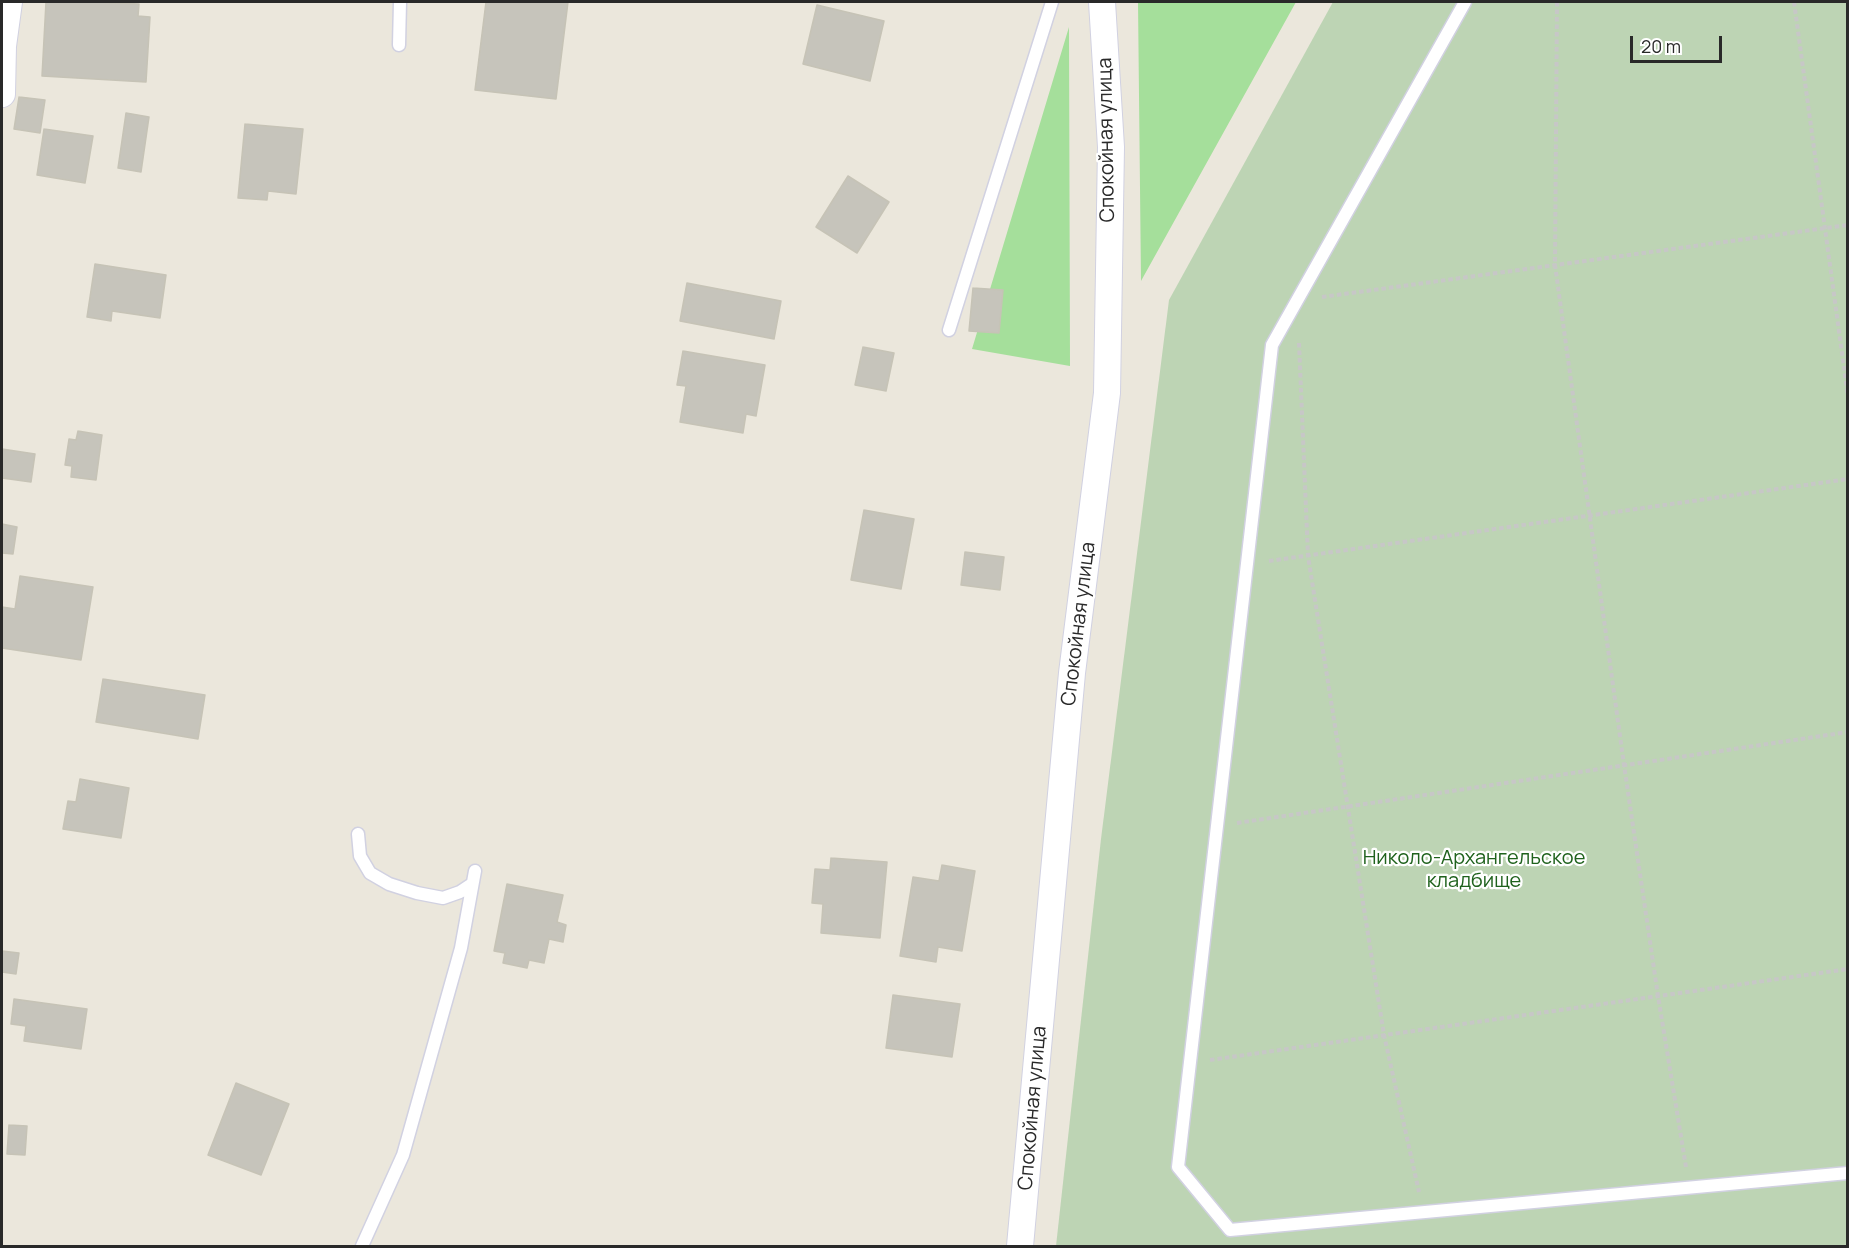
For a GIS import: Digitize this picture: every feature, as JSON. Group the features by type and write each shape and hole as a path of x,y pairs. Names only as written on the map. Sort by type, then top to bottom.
{"street":[{"path":"2,94 3,46 9,2"},
{"name":"Спокойная улица","path":"1020,1246 1072,673 1107,393 1110,147 1102,2"}],"lane":[{"path":"399,45 400,2"},
{"path":"949,330 1052,2"},
{"path":"1465,2 1272,345 1178,1167 1230,1230 1848,1173"},
{"path":"358,834 360,856 370,873 389,884 443,898 460,892 473,877 461,948 403,1155 362,1246"}],"path":[{"path":"1557,2 1555,265 1624,765 1658,996 1690,1188"},
{"path":"1794,2 1848,397"},
{"path":"1424,1212 1384,1035 1308,556 1297,300 1848,225"},
{"path":"1247,564 1848,479"},
{"path":"1217,826 1848,732"},
{"path":"1190,1062 1848,969"}],"green space":[{"path":"1138,2 1296,2 1141,281"},
{"name":"Николо-Архангельское кладбище","path":"1333,2 1847,2 1847,1246 1056,1246 1101,839 1169,300"},
{"path":"1069,27 1070,366 972,349"}],"building":[{"path":"46,2 139,4 138,16 150,17 146,82 42,76"},
{"path":"486,2 568,2 556,99 475,90"},
{"path":"817,5 884,21 870,81 803,64"},
{"path":"19,97 45,100 40,133 14,129"},
{"path":"126,113 149,117 141,172 118,168"},
{"path":"245,124 303,129 296,194 268,191 267,200 238,198"},
{"path":"44,129 93,136 85,183 37,175"},
{"path":"848,176 889,202 857,253 816,227"},
{"path":"95,264 166,275 160,318 112,311 111,321 87,317"},
{"path":"687,283 781,301 774,339 680,321"},
{"path":"973,288 1003,290 999,333 969,331"},
{"path":"863,347 894,353 886,391 855,385"},
{"path":"683,351 765,365 756,416 746,414 743,433 680,422 686,386 677,385"},
{"path":"78,431 102,435 96,480 71,477 72,466 65,465 69,439 76,440"},
{"path":"2,449 35,454 31,482 2,478"},
{"path":"864,510 914,519 901,589 851,580"},
{"path":"2,524 17,527 13,554 2,553"},
{"path":"965,552 1004,557 1000,590 961,585"},
{"path":"20,576 93,587 81,660 2,648 2,607 15,609"},
{"path":"103,679 205,695 198,739 96,722"},
{"path":"80,779 129,788 121,838 63,829 68,801 76,802"},
{"path":"831,858 887,862 880,938 821,933 823,904 812,903 815,869 830,870"},
{"path":"942,865 975,871 962,951 938,947 936,962 900,956 913,877 939,881"},
{"path":"507,884 563,895 557,922 566,925 563,942 549,939 544,963 529,960 527,968 503,963 505,953 494,951"},
{"path":"2,951 19,953 16,974 2,972"},
{"path":"893,995 960,1004 952,1057 886,1048"},
{"path":"14,999 87,1009 81,1049 24,1041 26,1026 11,1024"},
{"path":"236,1083 289,1104 261,1175 208,1155"},
{"path":"9,1125 27,1126 25,1155 7,1154"}]}
